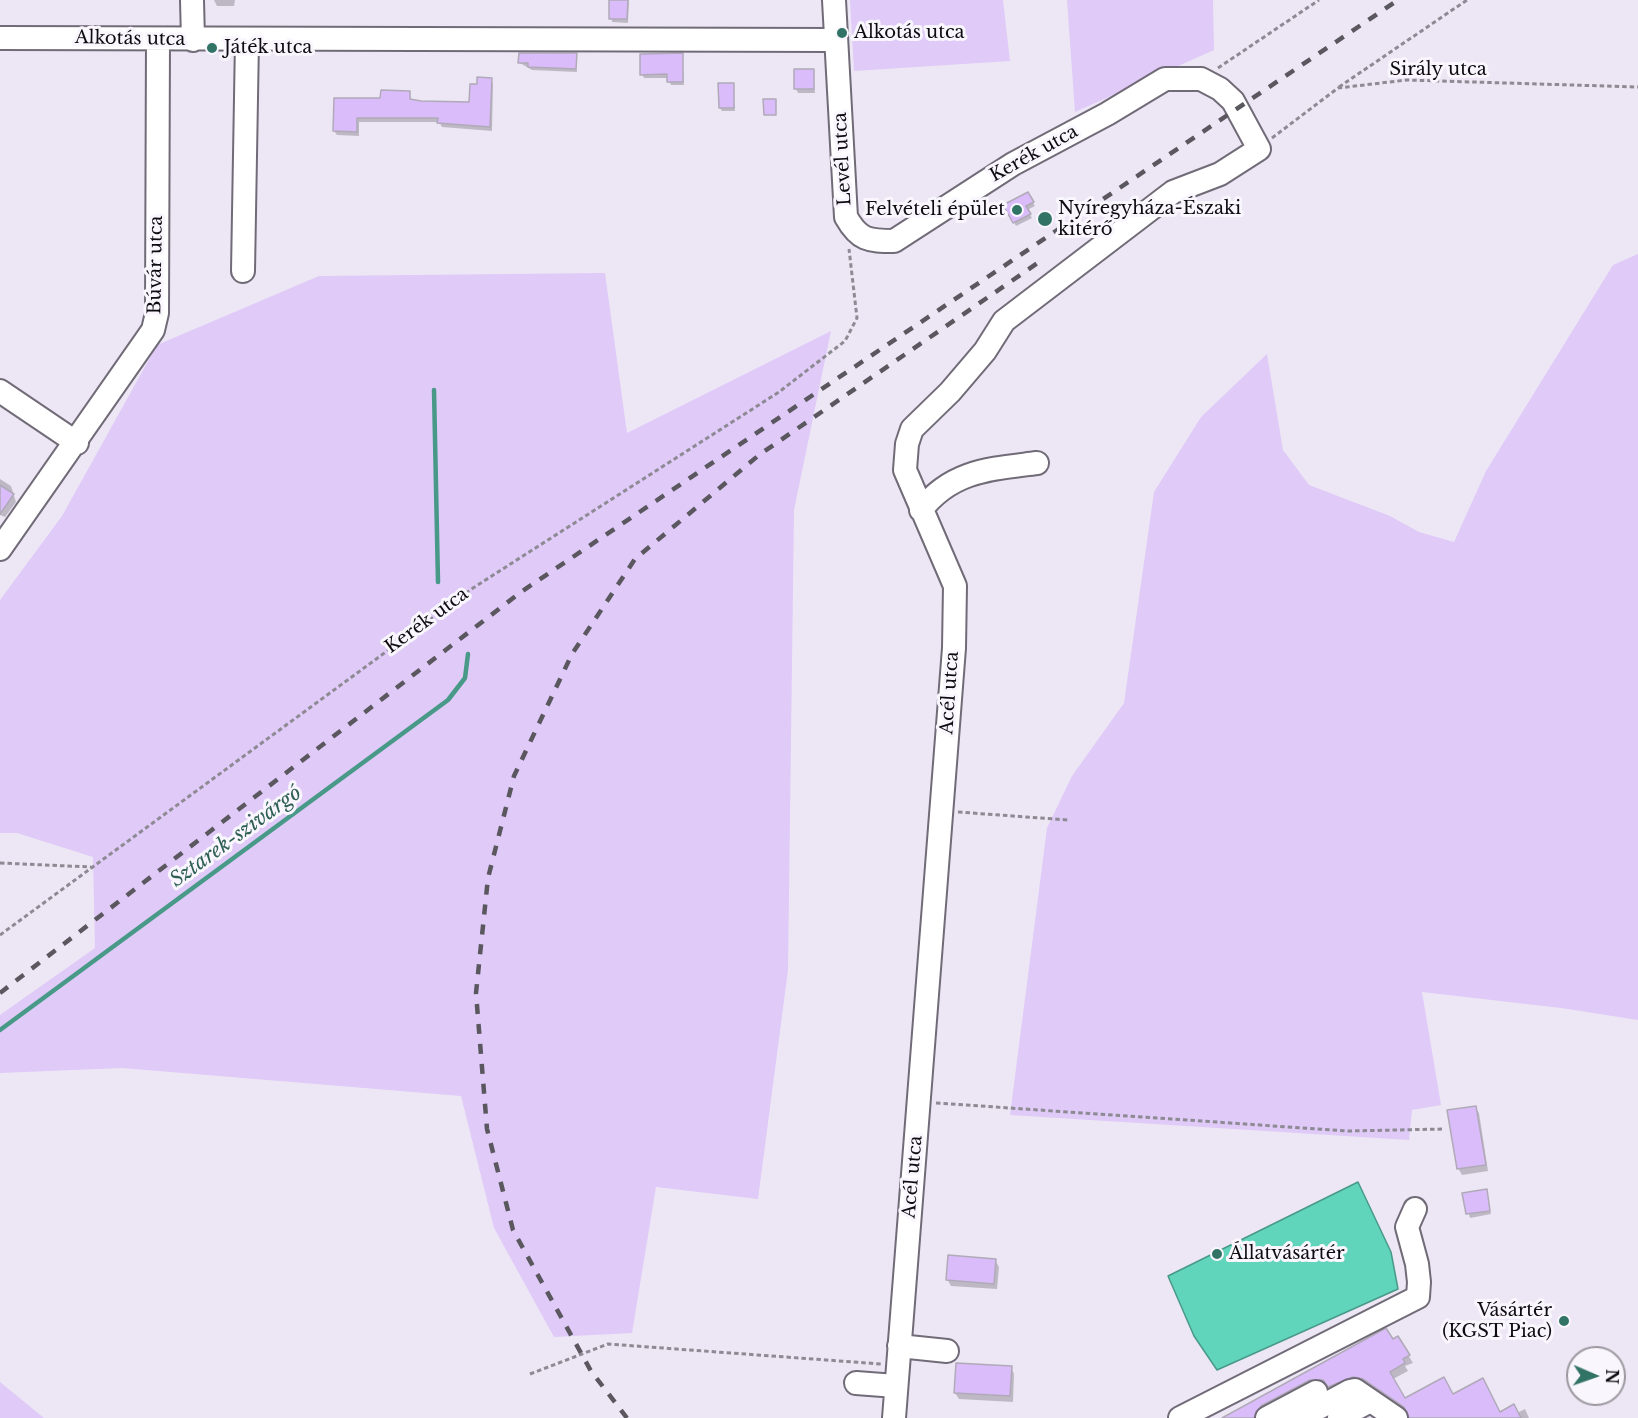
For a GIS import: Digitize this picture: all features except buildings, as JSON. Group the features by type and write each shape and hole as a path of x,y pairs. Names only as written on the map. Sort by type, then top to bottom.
{"street":[{"path":"192,0 193,40"},
{"name":"Levél utca","path":"834,0 846,217"},
{"name":"Alkotás utca","path":"0,38 836,40"},
{"name":"Búvár utca","path":"0,549 77,443 153,330 157,313 158,40"},
{"path":"243,271 247,40"},
{"name":"Kerék utca","path":"846,217 855,232 871,240 894,241 1013,164 1165,79 1201,79"},
{"path":"1201,79 1220,89 1233,100 1259,149"},
{"name":"Acél utca","path":"894,1418 954,640 955,586 905,470 912,429 985,351 1004,321 1173,192 1220,174 1259,149"},
{"path":"0,391 77,443"},
{"path":"921,510 948,487 971,472 1037,463"},
{"path":"1180,1418 1418,1297 1417,1264 1407,1227 1415,1209"},
{"path":"856,1383 898,1366 947,1351"},
{"path":"1267,1418 1346,1376 1364,1396 1396,1418"},
{"path":"1300,1418 1350,1391 1364,1396"},
{"path":"1339,1418 1364,1396"}],"path":[{"path":"1201,79 1319,0"},
{"path":"1259,149 1338,88 1467,0"},
{"name":"Sirály utca","path":"1338,88 1407,80 1638,87"},
{"name":"Levél utca","path":"846,217 856,318"},
{"name":"Kerék utca","path":"0,935 472,588 779,392 845,341 856,318"},
{"path":"941,809 1068,820"},
{"path":"0,863 92,867"},
{"path":"919,1103 1348,1131 1444,1129"},
{"path":"530,1374 608,1344 898,1366"}],"shaded area":[{"path":"850,0 1003,0 1010,61 854,71"},
{"path":"1067,0 1213,0 1214,50 1075,112"},
{"path":"1638,254 1638,1020 1561,1008 1422,992 1441,1105 1412,1110 1409,1140 1010,1115 1047,828 1072,776 1124,703 1154,492 1201,417 1267,354 1283,450 1309,485 1390,516 1419,532 1454,542 1486,471 1613,265"},
{"path":"605,273 627,433 831,331 794,510 788,970 758,1199 656,1187 632,1333 554,1337 494,1228 461,1096 122,1068 0,1073 0,1015 95,948 93,857 17,833 0,833 0,600 62,516 157,345 319,276"},
{"path":"1358,1182 1391,1252 1398,1289 1217,1370 1194,1336 1168,1276"},
{"path":"0,1382 44,1418 0,1418"}],"waterway":[{"name":"Sztarek-szivárgó","path":"434,390 438,582"},
{"name":"Sztarek-szivárgó","path":"0,1030 448,700 465,678 468,654"}],"railway":[{"path":"0,993 521,592 1398,0"},
{"path":"627,1418 591,1371 513,1230 487,1129 476,993 488,878 514,776 572,654 635,559 759,455 1042,260"}],"place":[{"name":"Alkotás utca","path":"842,33"},
{"name":"Játék utca","path":"212,48"},
{"name":"Felvételi épület","path":"1017,210"},
{"name":"Nyíregyháza-Északi kitérő","path":"1045,219"},
{"name":"Állatvásártér","path":"1217,1254"},
{"name":"Vásártér (KGST Piac)","path":"1564,1321"}]}
